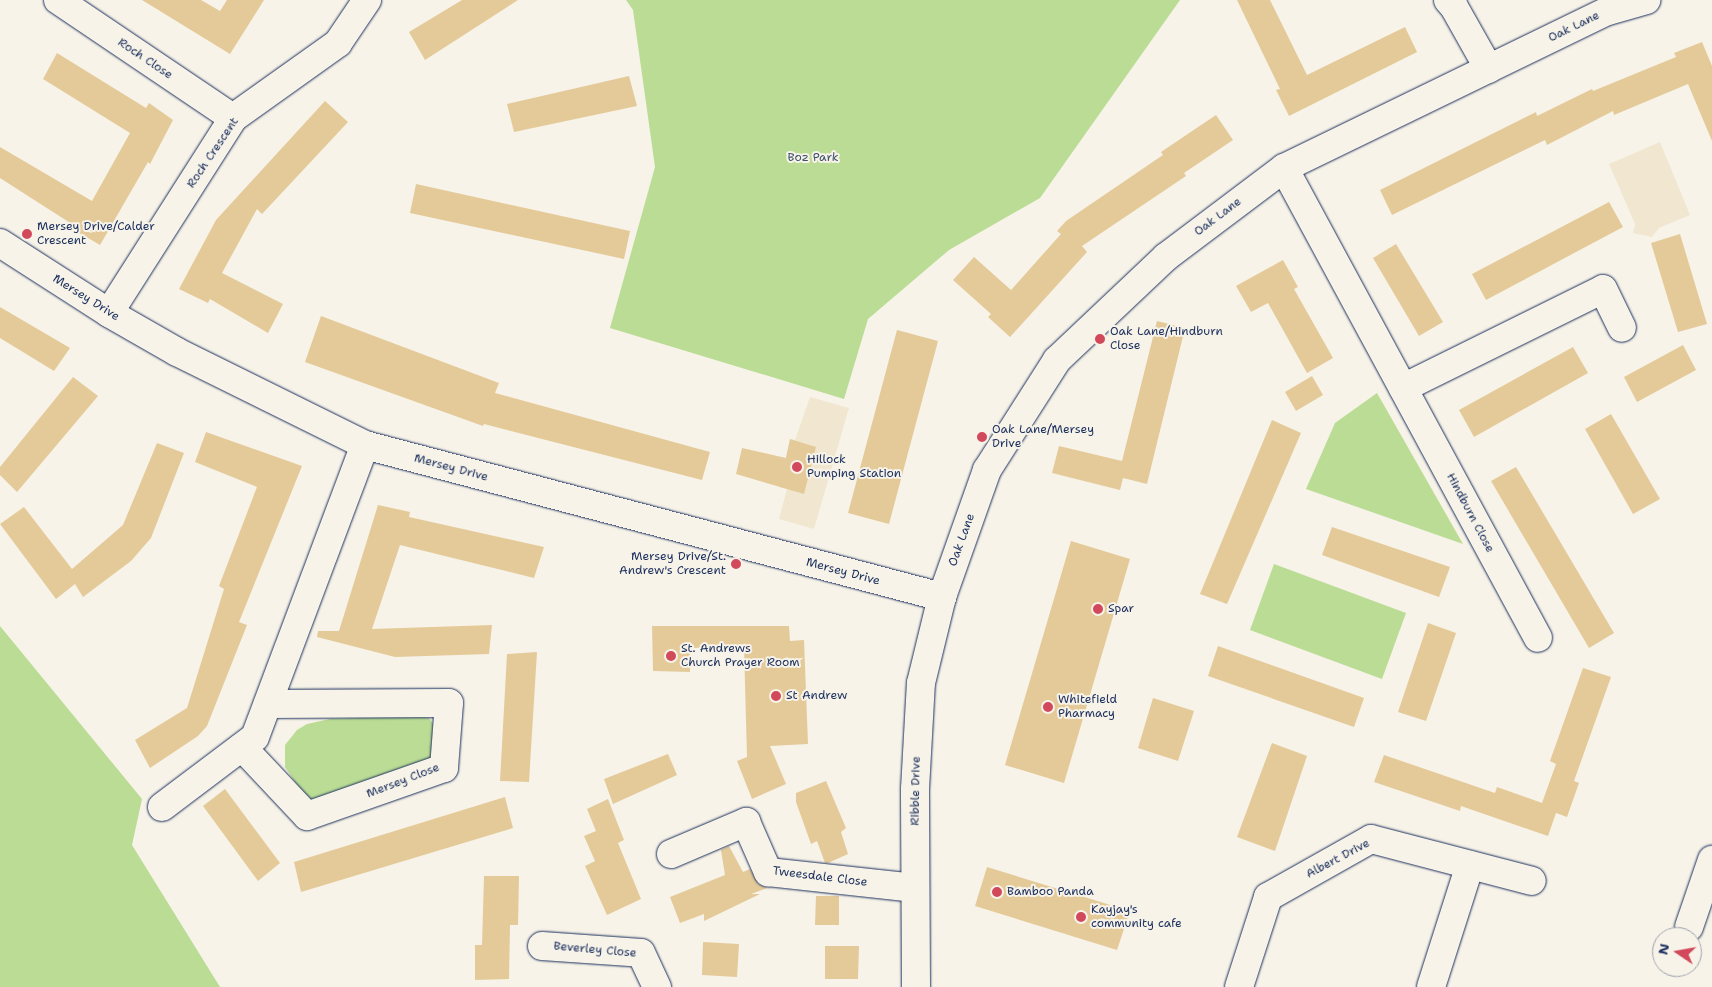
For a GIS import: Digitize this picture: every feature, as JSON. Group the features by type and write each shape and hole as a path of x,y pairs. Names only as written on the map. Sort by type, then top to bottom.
{"street":[{"name":"Roch Close","path":"58,0 233,118"},
{"name":"Roch Crescent","path":"109,312 233,118 338,43 367,0"},
{"path":"1448,0 1454,6 1489,69"},
{"name":"Oak Lane","path":"942,597 987,470 1057,360 1166,257 1284,168 1608,11 1646,0"},
{"name":"Hindburn Close","path":"1284,168 1538,638"},
{"name":"Mersey Drive","path":"0,244 176,352 365,446 942,597"},
{"path":"1403,388 1603,289 1622,328"},
{"path":"162,807 255,737 365,446"},
{"name":"Ribble Drive","path":"916,987 915,790 920,683 942,597"},
{"name":"Mersey Close","path":"242,746 306,816 444,768 448,703 268,704"},
{"name":"Tweesdale Close","path":"671,854 746,822 768,872 916,888"},
{"name":"Albert Drive","path":"1239,987 1268,897 1371,839 1532,881"},
{"path":"1689,927 1712,864"},
{"path":"1431,987 1470,865"},
{"name":"Beverley Close","path":"542,946 641,953 657,987"}],"shaded area":[{"path":"1660,142 1690,215 1659,228 1652,237 1633,233 1635,224 1609,164"},
{"path":"810,397 849,408 814,529 779,519 787,489 779,487 790,439 795,440"}],"green space":[{"name":"Boz Park","path":"626,0 1180,0 1040,198 949,250 868,319 844,399 610,328 655,167 633,10"},
{"path":"1377,393 1463,544 1306,489 1335,423"},
{"path":"1274,564 1406,613 1382,679 1250,630"},
{"path":"0,626 142,799 132,845 220,987 0,987"},
{"path":"418,716 429,718 436,728 433,761 316,804 301,791 285,767 285,745 297,730 307,724 330,719"}],"building":[{"path":"142,0 201,0 220,11 227,0 264,0 230,54"},
{"path":"462,0 518,0 425,60 409,32"},
{"path":"1237,0 1270,0 1307,75 1405,27 1417,52 1289,116 1276,90 1280,89"},
{"path":"1702,42 1712,66 1712,141 1688,84 1614,115 1613,111 1547,145 1545,140 1392,215 1380,190 1536,112 1537,116 1592,89 1593,91 1676,57 1674,53"},
{"path":"57,53 146,108 149,103 173,120 150,164 148,162 100,245 76,231 78,228 0,178 0,147 92,201 130,133 43,79"},
{"path":"629,76 637,106 514,132 507,104"},
{"path":"325,101 348,122 262,214 257,209 222,273 283,304 268,333 210,299 208,303 179,289 216,220"},
{"path":"1216,115 1233,140 1184,173 1186,176 1082,246 1087,252 1010,337 988,317 991,314 953,280 974,257 1011,290 1061,234 1057,231 1066,221 1163,155 1161,152"},
{"path":"416,184 630,231 624,259 410,213"},
{"path":"1609,202 1623,227 1486,300 1472,274"},
{"path":"1680,234 1707,324 1678,332 1651,243"},
{"path":"1396,244 1443,322 1419,336 1373,258"},
{"path":"1283,260 1298,287 1294,289 1333,358 1307,373 1268,303 1251,312 1236,286"},
{"path":"0,307 70,348 54,371 0,338"},
{"path":"321,316 499,383 495,393 710,452 702,480 484,424 483,426 305,362"},
{"path":"1157,321 1185,328 1147,484 1123,478 1120,490 1052,473 1059,446 1122,461"},
{"path":"897,330 938,341 889,524 848,513"},
{"path":"1683,345 1696,370 1637,402 1624,377"},
{"path":"1573,347 1588,373 1474,437 1459,410"},
{"path":"1312,376 1323,395 1296,411 1285,392"},
{"path":"73,377 98,396 17,492 0,475 0,467"},
{"path":"1611,414 1660,499 1633,514 1585,429"},
{"path":"1272,420 1301,433 1227,604 1200,594"},
{"path":"206,432 302,466 239,622 247,625 207,726 198,736 150,768 135,740 187,708 224,589 219,586 257,487 195,462"},
{"path":"790,439 816,447 804,494 736,474 742,448 786,458"},
{"path":"157,443 184,453 151,538 131,561 83,597 75,584 56,599 0,524 24,507 72,569 123,525"},
{"path":"1516,467 1614,633 1589,648 1491,481"},
{"path":"378,505 410,512 409,517 544,547 534,578 400,545 372,629 492,625 489,654 395,657 317,637 318,631 339,631"},
{"path":"1332,527 1450,567 1439,597 1322,555"},
{"path":"1071,541 1130,559 1064,783 1005,765"},
{"path":"1428,623 1456,633 1426,721 1398,712"},
{"name":"St Andrew","path":"652,626 789,626 790,641 804,640 808,744 770,746 786,784 752,799 737,761 747,757 744,647 690,648 690,672 653,671"},
{"path":"1218,646 1364,698 1354,727 1208,676"},
{"path":"537,652 529,782 500,781 507,654"},
{"path":"1583,668 1611,677 1574,781 1579,783 1567,817 1556,813 1548,836 1461,806 1460,811 1374,782 1384,755 1495,793 1497,787 1542,803 1556,764 1550,761"},
{"path":"1153,698 1194,711 1178,761 1138,748"},
{"path":"1272,743 1307,756 1275,851 1237,837"},
{"path":"668,754 677,775 613,804 604,779"},
{"path":"826,781 846,828 841,832 848,854 828,863 825,863 817,841 811,844 796,802 796,793"},
{"path":"225,789 280,863 258,881 203,806"},
{"path":"505,797 513,828 301,892 294,862"},
{"path":"608,799 624,840 618,843 641,899 607,915 585,866 595,861 584,836 596,831 587,809"},
{"path":"729,846 743,872 750,869 758,884 767,888 751,894 760,894 704,921 704,914 680,923 670,897 725,875 721,850"},
{"path":"987,867 1130,911 1117,950 975,906"},
{"path":"484,876 519,876 518,925 510,925 509,979 475,980 475,945 482,945"},
{"path":"816,896 839,896 839,925 815,925"},
{"path":"703,942 739,944 737,977 702,975"},
{"path":"825,946 859,946 858,979 825,979"}],"place":[{"name":"Mersey Drive/Calder Crescent","path":"27,234"},
{"name":"Oak Lane/Hindburn Close","path":"1100,339"},
{"name":"Oak Lane/Mersey Drive","path":"982,437"},
{"name":"Hillock Pumping Station","path":"797,467"},
{"name":"Mersey Drive/St. Andrew's Crescent","path":"736,564"},
{"name":"Spar","path":"1098,609"},
{"name":"St. Andrews Church Prayer Room","path":"671,656"},
{"name":"St Andrew","path":"776,696"},
{"name":"Whitefield Pharmacy","path":"1048,707"},
{"name":"Bamboo Panda","path":"997,892"},
{"name":"Kayjay's community cafe","path":"1081,917"}]}
